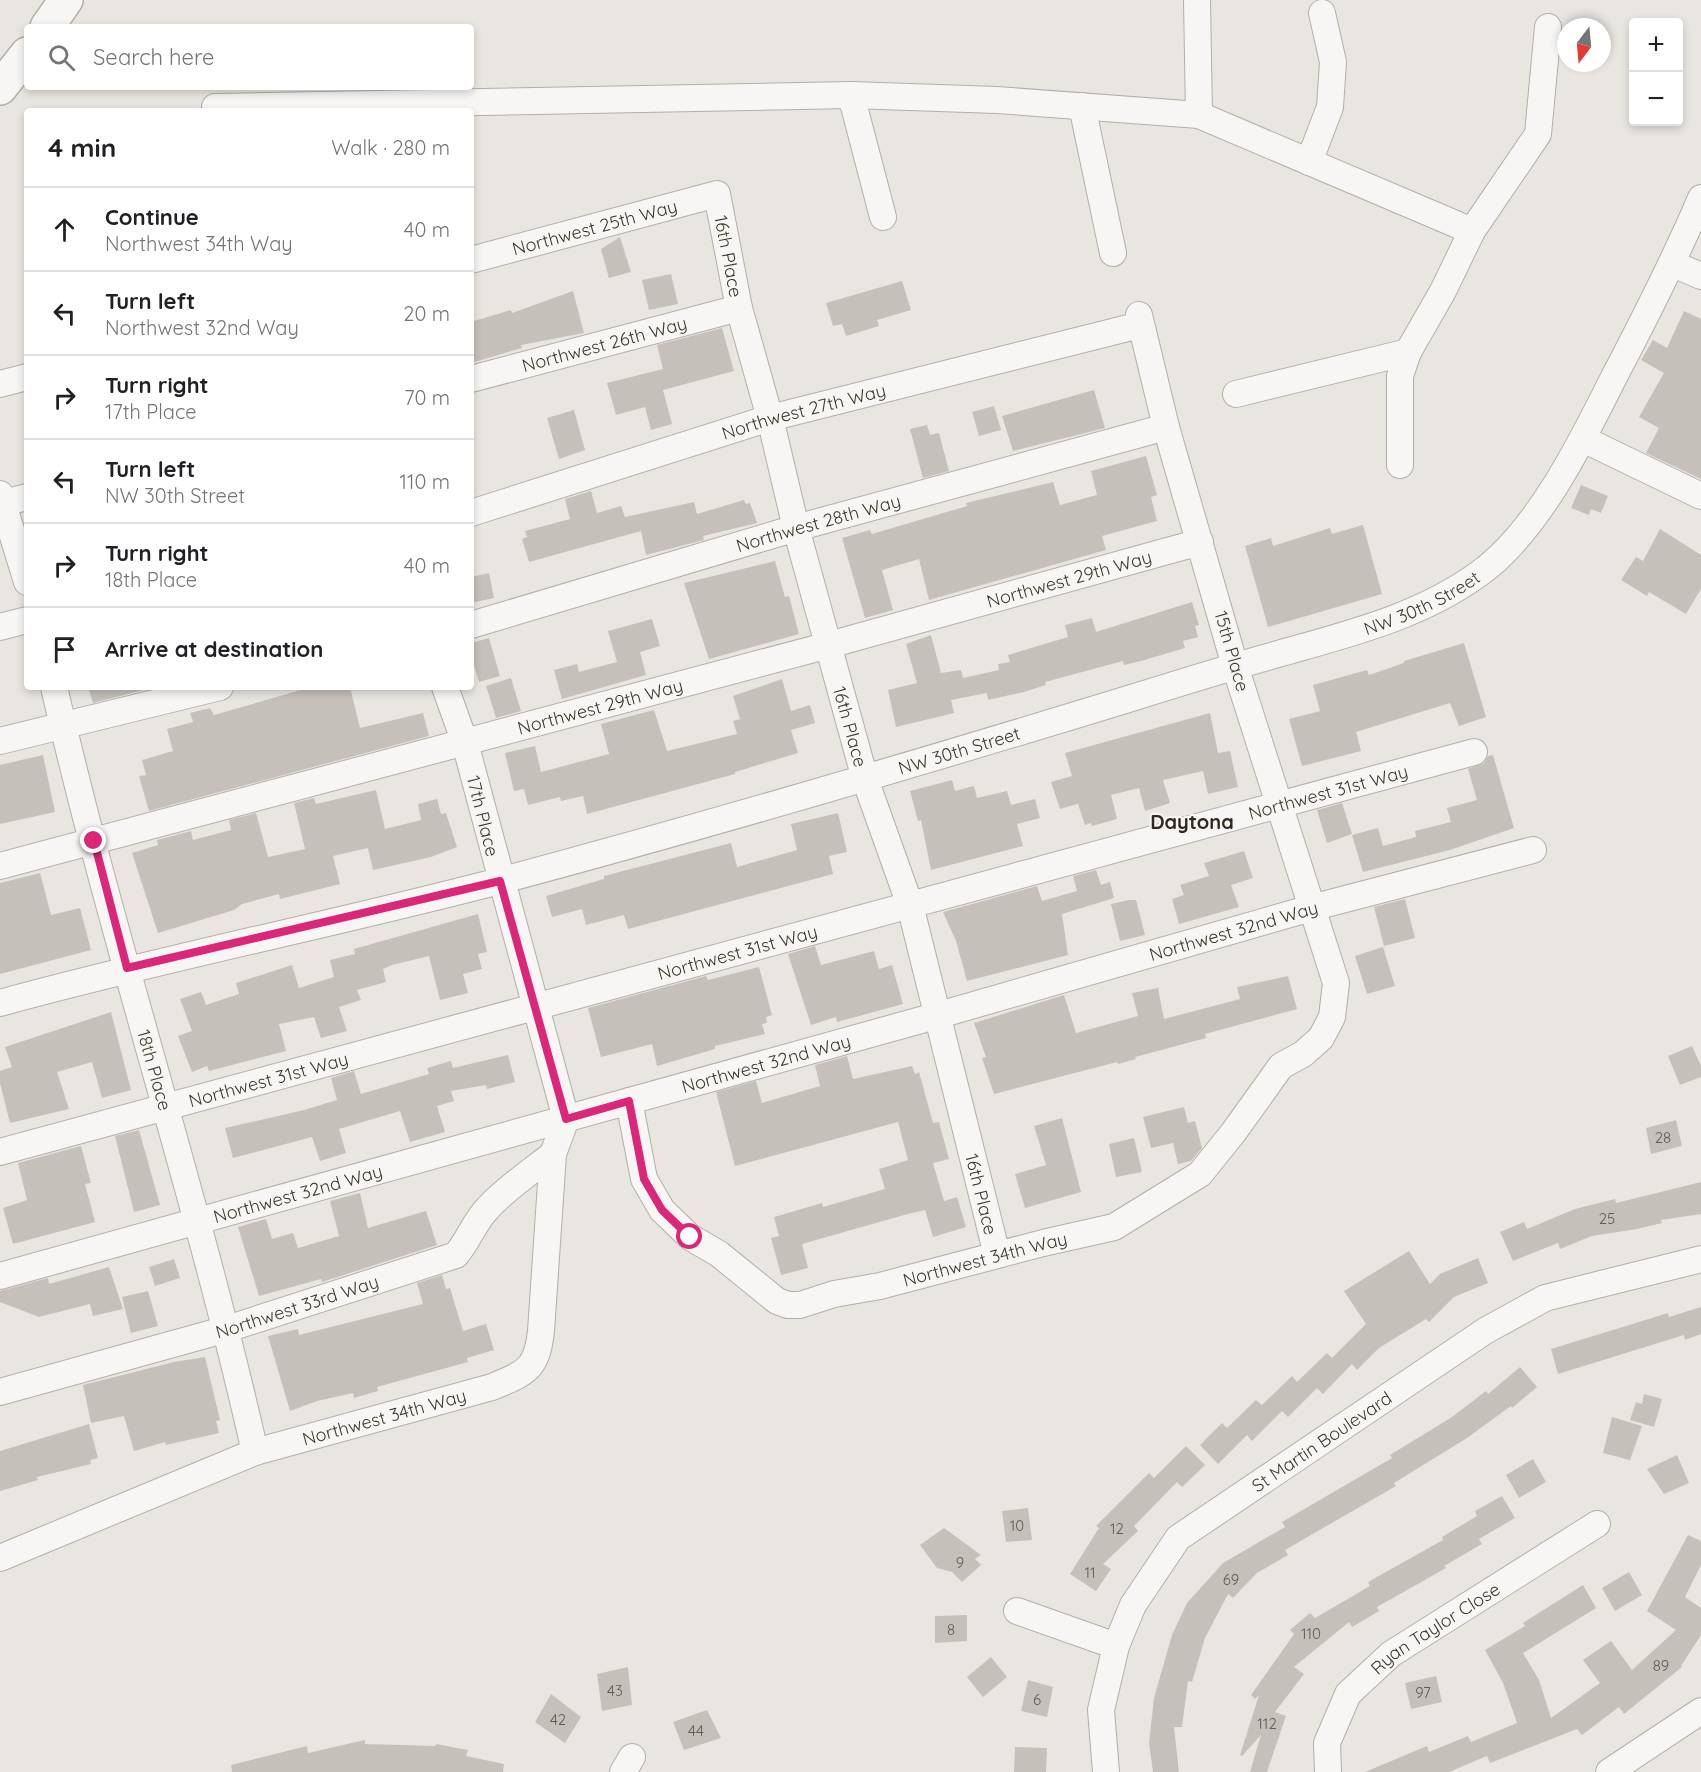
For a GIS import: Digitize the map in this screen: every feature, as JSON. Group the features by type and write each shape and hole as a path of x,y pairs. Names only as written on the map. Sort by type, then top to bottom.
{"street":[{"path":"49,24 66,0"},
{"path":"1197,0 1199,114"},
{"path":"1309,162 1330,107 1333,62 1322,13"},
{"path":"1400,465 1400,376 1408,352 1443,291 1472,231 1538,134 1548,27"},
{"path":"0,88 24,58"},
{"path":"215,107 346,108 851,96 997,100 1199,114 1472,231"},
{"path":"851,96 883,217"},
{"path":"1082,106 1113,253"},
{"name":"Northwest 25th Way","path":"474,259 717,194"},
{"name":"16th Place","path":"717,194 739,308 770,418 796,528 865,779 909,905 939,1015 997,1255"},
{"name":"NW 30th Street","path":"0,1003 127,968 500,881 865,779 1235,666 1388,622 1440,598 1482,572 1516,540 1582,439 1672,264 1701,198"},
{"path":"1672,264 1701,276"},
{"name":"Northwest 26th Way","path":"474,378 739,308"},
{"name":"Northwest 27th Way","path":"474,512 770,418 1140,320"},
{"name":"15th Place","path":"1140,320 1166,427 1235,666 1336,982"},
{"path":"1236,394 1408,352"},
{"path":"0,384 24,378"},
{"name":"Northwest 28th Way","path":"474,624 796,528 1166,427"},
{"path":"1582,439 1701,496"},
{"path":"7,500 24,570"},
{"name":"Northwest 29th Way","path":"0,866 829,645 1200,542"},
{"path":"0,627 24,621"},
{"name":"18th Place","path":"55,690 127,968 227,1329 255,1452"},
{"path":"0,741 207,690"},
{"name":"17th Place","path":"446,690 465,742 500,881 566,1119"},
{"name":"Northwest 31st Way","path":"0,1152 1474,752"},
{"name":"Northwest 32nd Way","path":"0,1276 939,1015 1311,908 1533,850"},
{"name":"Northwest 34th Way","path":"629,1101 644,1179 662,1210 690,1237 719,1254 777,1301 788,1305 800,1305 834,1294 880,1286 1114,1227 1200,1174 1233,1133 1281,1066 1303,1054 1321,1038 1332,1017 1336,982"},
{"name":"Northwest 34th Way","path":"0,1558 255,1452 492,1387 519,1376 532,1366 539,1351 541,1331 553,1154 566,1119"},
{"name":"Northwest 33rd Way","path":"0,1392 227,1329 456,1255 468,1242 476,1223 488,1208 553,1154"},
{"name":"St Martin Boulevard","path":"1106,1772 1101,1710 1116,1646 1133,1605 1178,1538 1485,1331 1545,1298 1701,1259"},
{"name":"Ryan Taylor Close","path":"1328,1772 1327,1743 1348,1694 1391,1654 1597,1524"},
{"path":"1017,1611 1116,1646"},
{"path":"1610,1772 1701,1711"}],"building":[{"path":"620,237 631,272 609,278 601,249"},
{"path":"671,274 678,304 649,310 642,280"},
{"path":"902,281 911,310 877,320 879,326 846,336 842,324 833,326 826,303"},
{"path":"573,291 584,333 521,345 522,348 474,362 474,321 511,310 512,313"},
{"path":"1684,311 1701,319 1701,479 1646,453 1659,428 1639,417 1664,373 1641,360 1653,340 1667,348"},
{"path":"722,328 734,371 663,390 672,424 651,430 645,407 616,415 607,383 663,369 657,345"},
{"path":"1094,390 1105,428 1013,451 1002,416"},
{"path":"994,406 1001,430 979,436 972,412"},
{"path":"574,410 585,450 559,459 547,418"},
{"path":"927,425 930,435 939,433 949,471 923,478 910,429"},
{"path":"1146,456 1157,495 1151,497 1157,521 1102,536 1106,550 929,600 919,559 882,570 893,610 865,618 842,538 870,530 872,534 967,506 966,503 1053,482 1060,505 1097,495 1091,471"},
{"path":"1581,485 1608,496 1601,513 1591,509 1589,515 1571,508"},
{"path":"591,491 597,513 621,506 625,517 694,502 697,514 744,500 746,504 750,503 757,523 703,536 704,540 646,555 641,531 529,562 522,539 527,537 525,531 570,519 565,499"},
{"path":"1363,525 1382,594 1268,627 1245,546 1271,538 1273,546 1330,528 1332,534"},
{"path":"1660,529 1701,555 1701,589 1686,614 1649,592 1647,596 1621,580 1636,557 1643,561"},
{"path":"775,561 785,597 789,596 799,634 709,659 684,583"},
{"path":"489,573 494,598 474,602 474,576"},
{"path":"1192,602 1199,625 1195,626 1198,637 1183,641 1185,648 1124,665 1123,661 1045,682 1046,685 1024,692 988,700 987,693 951,700 954,713 896,727 888,690 917,683 906,644 931,635 941,673 961,670 963,678 999,670 998,664 1010,662 1008,655 1068,637 1065,625 1092,618 1096,632"},
{"path":"652,619 660,646 640,652 646,675 562,699 554,670 577,664 579,672 617,662 608,631"},
{"path":"489,638 500,676 479,682 474,665 474,642"},
{"path":"1464,643 1486,717 1459,726 1450,703 1356,732 1361,751 1302,766 1289,719 1320,711 1313,685 1367,670 1369,675 1404,663 1404,661"},
{"path":"511,678 521,711 496,718 486,686"},
{"path":"782,679 791,711 810,705 815,723 791,730 798,753 735,772 735,774 587,814 583,796 561,801 560,797 528,805 524,789 514,791 505,753 535,746 541,772 609,754 601,724 654,710 667,751 737,734 733,721 740,719 733,696"},
{"path":"89,690 143,690 93,703"},
{"path":"301,690 351,690 360,728 423,713 429,736 149,811 139,776 146,775 142,760 173,751 167,729 193,722 190,713 210,708 214,715"},
{"path":"1210,713 1218,753 1230,751 1238,787 1208,794 1203,771 1163,780 1170,803 1145,811 1139,788 1111,795 1117,819 1092,826 1091,823 1085,825 1078,804 1060,809 1051,782 1072,776 1065,753"},
{"path":"43,755 55,812 0,824 0,765"},
{"path":"1493,755 1514,828 1450,850 1363,872 1352,835 1378,828 1383,846 1416,837 1415,831 1451,822 1447,808 1477,800 1468,769 1484,763 1488,756"},
{"path":"952,780 955,791 974,786 977,798 1007,791 1011,805 1035,799 1040,818 1017,824 1023,846 931,870 921,820 918,821 910,791"},
{"path":"376,790 385,829 421,820 418,804 437,799 441,814 446,813 457,847 431,857 373,870 368,848 333,856 340,884 280,899 279,894 242,904 234,910 158,933 132,853 158,845 157,840 191,831 193,840 231,830 229,820 256,813 268,857 305,849 294,803 314,798 316,804"},
{"path":"1342,803 1352,834 1327,843 1317,810"},
{"path":"838,813 847,852 829,856 833,874 628,929 624,915 586,925 582,909 552,917 546,896 604,879 604,876 731,843 737,867 797,850 791,824"},
{"path":"1244,851 1253,878 1231,885 1239,907 1179,924 1172,899 1184,895 1180,885 1209,876 1204,863"},
{"path":"1096,870 1101,885 1110,882 1114,898 1062,914 1068,955 967,981 956,941 943,912 1037,886 1042,901 1077,891 1073,876"},
{"path":"40,873 51,915 80,908 91,950 0,974 0,883"},
{"path":"1405,899 1415,938 1384,946 1374,907"},
{"path":"1136,900 1145,935 1120,941 1111,904"},
{"path":"478,914 487,952 478,954 482,969 463,974 468,993 440,1000 429,956 392,965 383,969 386,982 357,990 361,1000 339,1007 347,1031 321,1038 314,1017 279,1024 286,1051 209,1071 207,1066 192,1072 178,1036 192,1031 180,999 201,992 206,1005 239,994 236,983 292,965 299,988 334,977 330,960 355,954 354,949"},
{"path":"815,946 821,965 874,951 879,969 892,965 903,1004 837,1022 836,1017 811,1025 788,954"},
{"path":"1383,947 1395,986 1367,994 1355,956"},
{"path":"759,967 772,1015 766,1017 767,1023 762,1024 765,1034 715,1046 715,1049 657,1066 652,1044 601,1057 588,1008 706,976 708,980"},
{"path":"1288,976 1297,1009 1205,1034 1206,1038 1135,1057 1136,1059 994,1094 982,1058 986,1057 974,1023 1064,995 1076,1033 1138,1016 1132,993 1158,988 1164,1019 1240,999 1237,987"},
{"path":"111,1012 131,1090 102,1098 92,1062 57,1072 69,1109 10,1123 0,1083 0,1071 12,1067 5,1047"},
{"path":"1692,1046 1701,1066 1701,1077 1680,1085 1668,1056"},
{"path":"508,1055 515,1082 487,1089 486,1085 451,1091 454,1101 437,1106 445,1132 410,1142 400,1111 339,1129 346,1153 320,1161 312,1137 233,1158 225,1128 337,1100 331,1078 354,1071 361,1094 429,1074 427,1068 451,1061 453,1068"},
{"path":"847,1056 853,1079 912,1066 915,1074 919,1072 933,1123 939,1122 949,1159 933,1163 944,1201 957,1197 966,1227 933,1237 925,1210 904,1215 802,1244 808,1268 781,1275 771,1238 779,1236 774,1217 822,1203 823,1207 885,1189 879,1169 908,1160 898,1122 735,1166 716,1092 756,1081 762,1103 820,1086 815,1065"},
{"path":"1184,1107 1188,1123 1195,1121 1202,1148 1191,1161 1178,1164 1173,1143 1151,1148 1143,1117"},
{"path":"1062,1118 1081,1192 1025,1208 1015,1174 1046,1165 1034,1126"},
{"path":"1676,1120 1682,1146 1651,1154 1646,1128"},
{"path":"139,1130 160,1205 134,1212 115,1136"},
{"path":"1134,1138 1142,1172 1116,1177 1109,1144"},
{"path":"81,1146 91,1183 85,1184 95,1222 13,1244 3,1208 27,1200 18,1163"},
{"path":"1701,1182 1701,1214 1661,1220 1662,1223 1637,1229 1592,1236 1560,1249 1558,1243 1513,1261 1500,1232 1524,1222 1527,1229 1575,1209 1615,1199 1616,1203"},
{"path":"360,1193 368,1228 426,1211 437,1245 322,1282 321,1279 259,1296 238,1227 266,1219 272,1239 293,1233 298,1248 339,1236 330,1201"},
{"path":"1409,1251 1430,1284 1440,1274 1478,1258 1488,1283 1454,1297 1429,1322 1426,1319 1379,1348 1357,1370 1352,1364 1323,1394 1317,1388 1288,1417 1282,1411 1252,1441 1247,1435 1218,1464 1200,1445 1222,1423 1227,1428 1256,1400 1262,1405 1292,1376 1297,1382 1327,1353 1332,1358 1366,1324 1344,1291"},
{"path":"174,1259 180,1278 155,1286 149,1267"},
{"path":"109,1267 123,1309 93,1316 90,1304 39,1317 0,1302 0,1291 48,1278 49,1284"},
{"path":"442,1275 446,1289 450,1288 463,1331 486,1324 494,1350 467,1358 468,1362 377,1387 378,1391 354,1398 353,1393 317,1401 290,1411 268,1336 298,1329 299,1335 423,1304 417,1283"},
{"path":"148,1291 158,1326 131,1333 122,1297"},
{"path":"1701,1307 1701,1334 1685,1340 1684,1335 1558,1374 1551,1349 1668,1313 1669,1317"},
{"path":"205,1357 220,1420 216,1421 219,1433 166,1445 165,1442 134,1451 124,1416 91,1423 83,1385 174,1362"},
{"path":"1520,1367 1537,1387 1512,1408 1511,1406 1467,1438 1394,1483 1396,1486 1285,1550 1288,1555 1257,1573 1233,1598 1228,1594 1205,1638 1192,1682 1188,1681 1182,1727 1174,1727 1179,1772 1153,1772 1149,1743 1154,1698 1172,1635 1187,1603 1223,1563 1285,1527 1282,1522 1392,1458 1390,1455 1452,1417 1486,1391 1488,1394"},
{"path":"1644,1394 1662,1399 1654,1427 1630,1420 1636,1402 1642,1404"},
{"path":"1612,1417 1642,1426 1630,1460 1603,1453"},
{"path":"89,1424 98,1458 90,1460 91,1464 37,1477 38,1480 0,1491 0,1451"},
{"path":"1186,1446 1205,1465 1182,1487 1177,1482 1134,1526 1138,1531 1103,1564 1111,1569 1096,1591 1070,1574 1099,1528 1096,1526 1149,1473 1154,1478"},
{"path":"1677,1455 1689,1483 1664,1494 1647,1469"},
{"path":"1533,1459 1546,1482 1519,1498 1506,1475"},
{"path":"1502,1496 1515,1518 1479,1539 1482,1544 1444,1566 1446,1568 1377,1607 1379,1611 1352,1627 1349,1622 1294,1667 1304,1674 1275,1712 1286,1716 1267,1772 1250,1772 1261,1735 1242,1756 1240,1755 1259,1695 1255,1699 1251,1695 1294,1634 1290,1630 1310,1613 1315,1618 1370,1586 1368,1582 1443,1540 1442,1537 1477,1516 1475,1511"},
{"path":"1028,1508 1032,1540 1006,1542 1002,1511"},
{"path":"944,1528 981,1555 975,1559 981,1565 962,1582 952,1572 937,1568 920,1545"},
{"path":"1688,1535 1701,1541 1701,1565 1685,1597 1701,1608 1701,1635 1682,1667 1624,1714 1619,1707 1582,1735 1577,1729 1490,1763 1487,1756 1449,1772 1365,1772 1427,1746 1429,1752 1468,1736 1471,1742 1517,1723 1503,1683 1485,1650 1525,1626 1523,1623 1583,1585 1596,1608 1523,1653 1539,1680 1551,1718 1600,1683 1583,1660 1611,1641 1632,1670 1676,1630 1647,1611"},
{"path":"1629,1572 1642,1595 1615,1611 1602,1588"},
{"path":"967,1615 967,1641 935,1643 935,1616"},
{"path":"991,1657 1007,1677 983,1697 967,1677"},
{"path":"628,1667 632,1705 602,1711 597,1674"},
{"path":"1436,1676 1442,1702 1411,1709 1405,1683"},
{"path":"1028,1680 1053,1687 1047,1717 1021,1711"},
{"path":"551,1694 581,1717 565,1743 535,1722"},
{"path":"707,1710 721,1738 684,1750 673,1722"},
{"path":"365,1740 365,1744 436,1746 436,1744 468,1750 466,1756 504,1764 503,1772 232,1772 231,1765 307,1746 308,1753"},
{"path":"1015,1747 1047,1748 1046,1772 1014,1772"}],"district":[{"name":"Daytona","path":"1192,821"}],"route":[{"path":"94,841 127,968 500,881 566,1119 629,1101 644,1179 662,1210 690,1237"}]}
